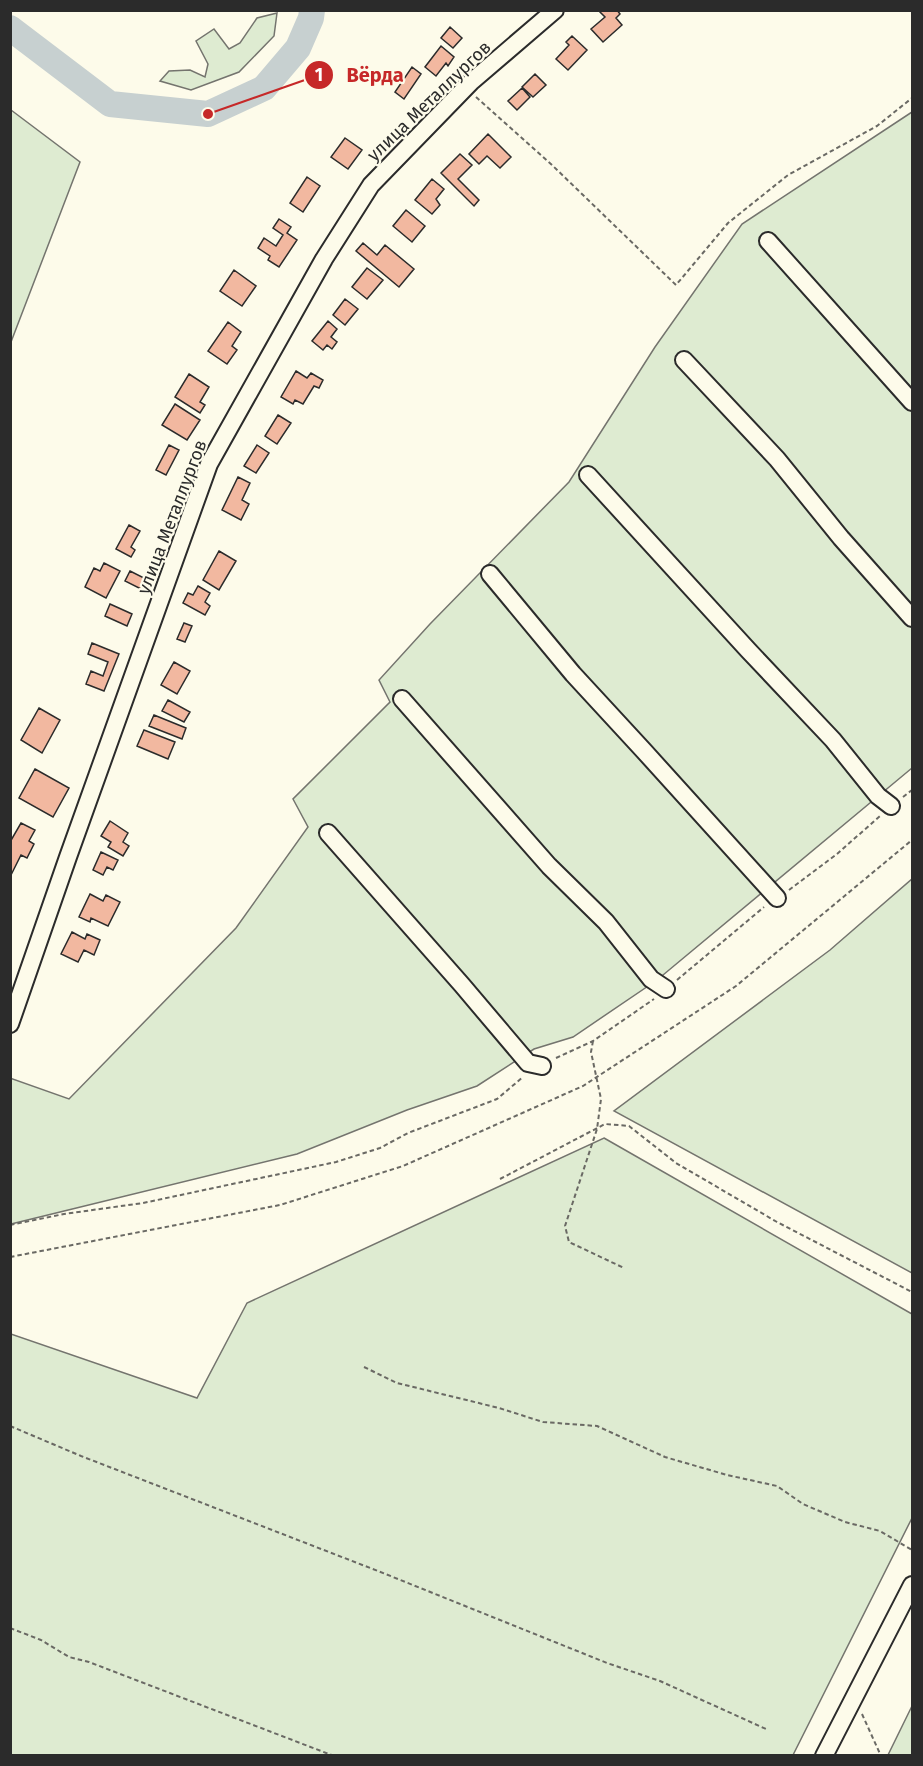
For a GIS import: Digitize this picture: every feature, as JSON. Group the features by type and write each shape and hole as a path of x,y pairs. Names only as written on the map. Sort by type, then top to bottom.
{"street":[{"name":"улица Металлургов","path":"10,1024 209,464 324,259 372,185 466,88 555,10"},
{"path":"768,241 912,402"},
{"path":"684,360 777,459 841,538 912,618"},
{"path":"588,475 833,740 878,796 891,806"},
{"path":"490,574 573,674 777,898"},
{"path":"402,699 549,866 606,922 651,979 666,989"},
{"path":"328,833 528,1063 542,1066"},
{"path":"824,1755 912,1585"}],"path":[{"path":"466,88 552,165 676,285 728,223 788,175 878,126 912,98"},
{"path":"10,1225 64,1214 143,1203 336,1162 380,1148 408,1133 497,1099 531,1071 593,1041 666,989 755,914 837,854 912,790"},
{"path":"10,1257 280,1205 403,1166 583,1086 736,986 912,840"},
{"path":"593,1041 591,1052 601,1099 597,1129 566,1226 569,1242 624,1268"},
{"path":"500,1179 605,1124 629,1126 686,1169 777,1222 912,1292"},
{"path":"364,1367 397,1383 469,1400 543,1422 597,1426 665,1456 727,1475 777,1486 803,1504 845,1522 880,1531 912,1550"},
{"path":"10,1426 607,1663 660,1681 766,1728"},
{"path":"10,1628 41,1640 69,1657 89,1662 333,1755"},
{"path":"857,1691 863,1717 882,1755"}],"green space":[{"path":"277,13 274,36 239,72 191,90 160,81 169,71 190,70 205,77 208,64 196,41 214,29 229,49 240,43 257,18"},
{"path":"11,110 80,162 11,342"},
{"path":"912,112 912,768 657,980 573,1037 534,1049 477,1086 407,1110 297,1154 11,1224 10,1078 69,1099 236,928 308,827 293,799 390,702 379,680 430,624 569,482 655,347 742,224"},
{"path":"912,879 912,1273 614,1111 830,950"},
{"path":"604,1138 912,1314 912,1518 793,1755 11,1755 11,1334 197,1398 247,1303"},
{"path":"912,1706 912,1755 888,1755"}],"building":[{"path":"601,10 617,10 620,14 616,18 622,25 603,42 591,29 605,17 600,12"},
{"path":"450,27 462,38 453,48 441,38"},
{"path":"572,36 587,50 568,70 556,59 569,45 566,42"},
{"path":"441,46 454,57 448,66 446,63 436,76 425,67"},
{"path":"412,67 421,74 404,99 395,92"},
{"path":"535,74 546,85 533,97 522,87"},
{"path":"522,88 530,97 517,110 508,101"},
{"path":"488,134 511,157 500,168 487,156 479,164 469,154"},
{"path":"345,138 362,150 348,169 331,157"},
{"path":"460,154 472,165 458,179 479,200 474,206 441,173"},
{"path":"307,177 320,186 303,212 290,203"},
{"path":"432,179 444,189 436,199 440,205 432,214 415,200"},
{"path":"406,210 425,226 412,242 393,226"},
{"path":"279,219 291,227 287,233 297,240 279,267 268,260 270,256 258,248 264,238 276,246 283,235 273,228"},
{"path":"363,243 377,255 385,245 414,269 399,287 356,251"},
{"path":"367,268 383,280 367,299 352,287"},
{"path":"234,270 256,286 242,306 220,291"},
{"path":"345,299 358,309 345,325 333,315"},
{"path":"328,321 337,329 331,337 337,342 332,349 327,345 323,350 312,341"},
{"path":"228,322 241,332 232,346 237,350 227,364 208,351"},
{"path":"296,371 307,378 311,373 323,380 319,388 314,386 303,404 295,400 293,404 281,397"},
{"path":"189,374 209,387 200,402 205,405 200,413 175,397"},
{"path":"175,404 200,420 187,440 162,425"},
{"path":"278,415 291,423 277,444 265,436"},
{"path":"169,445 179,450 166,475 156,470"},
{"path":"257,445 269,453 256,473 244,466"},
{"path":"238,477 250,483 242,500 249,504 241,520 222,510"},
{"path":"129,525 140,531 131,547 135,550 131,557 116,549"},
{"path":"219,551 236,561 219,590 203,580"},
{"path":"104,563 120,571 106,598 85,587 94,568 100,571"},
{"path":"130,571 146,579 141,589 125,581"},
{"path":"198,586 210,593 205,602 210,606 205,615 183,603 188,593 193,595"},
{"path":"110,604 132,614 127,626 105,616"},
{"path":"184,623 192,626 185,642 177,639"},
{"path":"92,643 119,654 104,691 86,684 91,671 103,676 108,662 88,654"},
{"path":"174,662 190,671 177,694 161,685"},
{"path":"168,700 190,712 184,722 162,711"},
{"path":"39,708 60,720 42,753 21,740"},
{"path":"154,715 186,728 182,739 149,726"},
{"path":"144,730 175,742 168,759 137,746"},
{"path":"35,769 69,788 53,817 19,798"},
{"path":"110,821 128,833 123,842 129,846 123,856 108,847 111,842 101,836"},
{"path":"21,823 35,830 29,841 34,844 27,858 21,855 11,875 10,842"},
{"path":"101,852 118,860 113,870 107,867 103,875 93,870"},
{"path":"90,894 103,901 106,895 120,902 108,926 91,918 90,922 79,917"},
{"path":"72,932 85,939 87,934 100,940 94,955 84,950 78,962 61,954"}],"waterway":[{"path":"10,28 110,104 208,114 264,88 298,48 311,18 312,10"}],"place":[{"name":"Вёрда","path":"208,114"}]}
